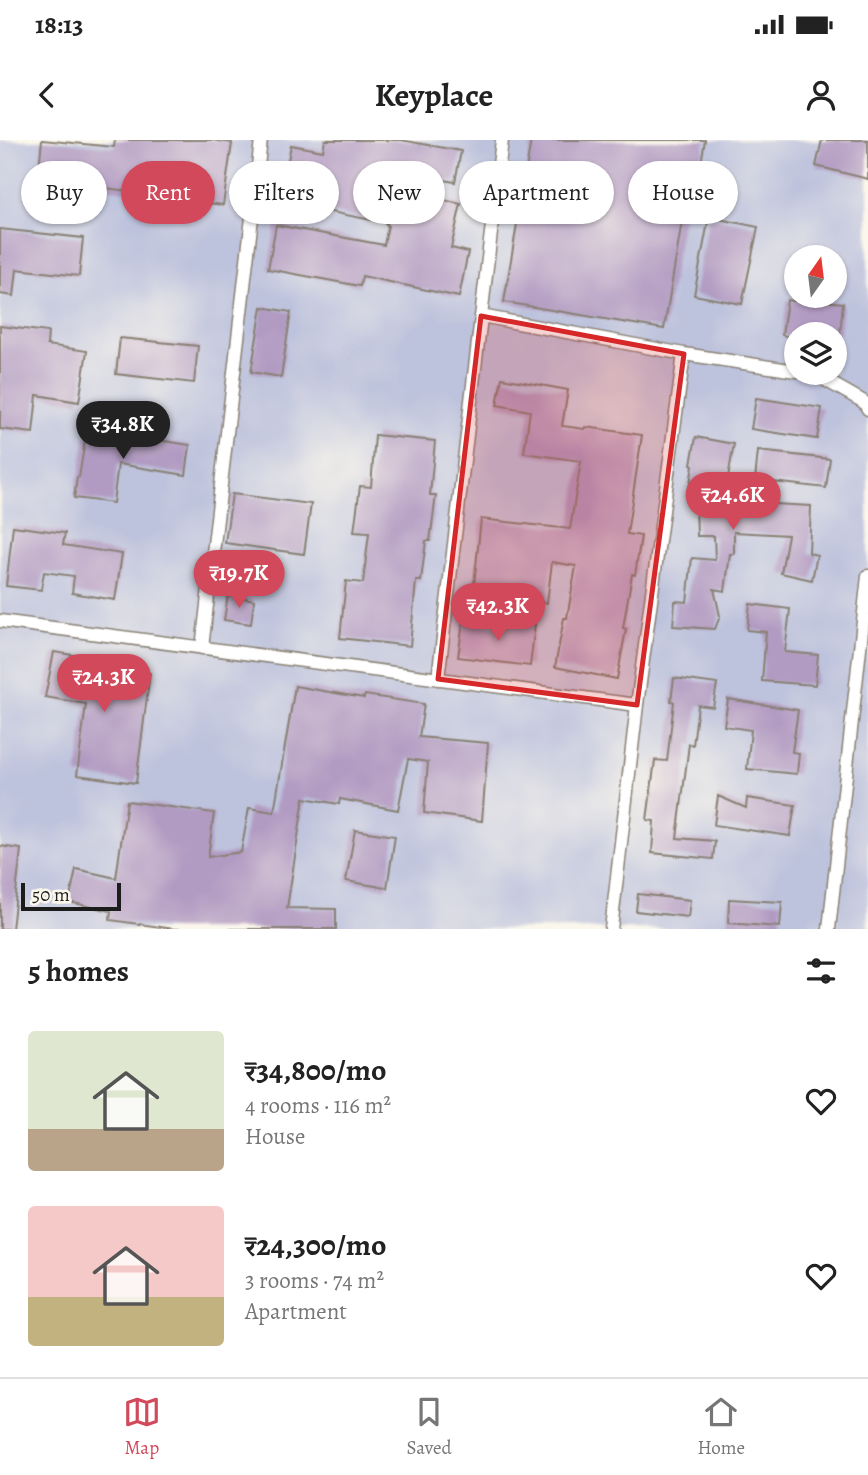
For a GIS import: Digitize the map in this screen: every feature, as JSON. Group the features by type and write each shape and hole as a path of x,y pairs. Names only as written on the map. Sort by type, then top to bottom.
{"street":[{"path":"202,648 261,140"},
{"path":"438,679 502,140"},
{"path":"481,316 684,354 784,369"},
{"path":"611,929 637,705 684,354"},
{"path":"834,385 864,402 868,409"},
{"path":"829,929 868,576"},
{"path":"0,621 637,705"}],"highlighted area":[{"path":"481,316 684,354 637,705 438,679"}],"shaded area":[{"path":"0,140 868,140 868,929 0,929"}],"building":[{"path":"42,140 114,147 115,140 211,140 232,143 223,205 215,204 215,161 121,161 121,190 107,188 107,161 40,161"},
{"path":"325,140 401,140 461,151 455,182 445,180 445,161 353,161 353,216 339,214 339,161 288,161 291,145 323,151"},
{"path":"531,140 705,140 702,161 628,161 628,224 682,224 664,329 504,302 517,224 614,224 614,161 528,161"},
{"path":"822,140 868,140 868,179 816,166"},
{"path":"445,200 459,204 451,248 468,252 459,297 362,276 360,286 268,269 276,225 384,245 386,224 445,224"},
{"path":"738,223 758,227 742,304 694,295 708,224"},
{"path":"0,229 83,238 79,276 17,269 14,296 0,294"},
{"path":"262,307 291,312 281,377 251,372"},
{"path":"786,308 843,308 841,322 784,322 782,335"},
{"path":"0,326 48,332 47,345 87,351 79,402 37,395 33,433 0,429"},
{"path":"120,338 198,346 194,383 116,374"},
{"path":"502,378 568,390 562,426 642,435 627,534 641,536 635,575 632,574 617,679 555,667 576,566 552,562 547,603 473,594 481,519 570,529 581,461 524,453 530,411 497,405"},
{"path":"756,398 822,408 817,439 751,429"},
{"path":"87,429 190,445 186,475 118,464 113,503 74,498"},
{"path":"375,435 435,441 430,495 436,495 421,581 416,581 410,646 340,638 346,581 363,583 369,533 354,532 360,486 371,487"},
{"path":"696,437 734,444 727,483 736,484 733,502 811,506 809,553 817,555 812,580 781,573 788,535 734,532 734,554 730,554 725,591 714,589 720,616 715,629 673,626 675,601 687,602 692,558 715,560 714,536 697,536 696,504 687,502"},
{"path":"758,451 830,459 826,488 755,480"},
{"path":"232,494 311,504 304,554 225,543"},
{"path":"13,526 65,533 63,545 122,554 115,600 72,593 74,576 44,572 41,590 6,586"},
{"path":"228,595 254,600 251,624 224,620"},
{"path":"750,604 790,609 785,652 818,655 815,685 762,681 766,632 747,630"},
{"path":"507,620 535,624 530,666 458,657 463,622 506,628"},
{"path":"54,652 85,657 84,664 150,673 136,783 77,775 86,704 45,697"},
{"path":"674,678 717,684 713,707 698,705 693,745 689,744 677,838 715,841 713,859 652,853 654,821 647,820 655,760 667,761"},
{"path":"295,686 364,698 365,695 424,704 419,737 488,743 482,821 424,813 428,762 408,759 398,810 340,799 339,804 304,798 287,908 336,909 336,929 175,929 110,920 111,911 69,902 76,869 116,878 127,801 214,813 208,857 241,852 249,808 274,812"},
{"path":"728,699 798,710 792,752 799,753 797,774 747,769 751,730 724,726"},
{"path":"718,796 746,808 747,798 795,805 790,836 714,825"},
{"path":"355,830 395,836 387,888 346,881"},
{"path":"0,846 21,849 12,929 0,929"},
{"path":"638,894 690,900 688,917 636,911"},
{"path":"729,899 782,902 780,927 728,923"}]}
